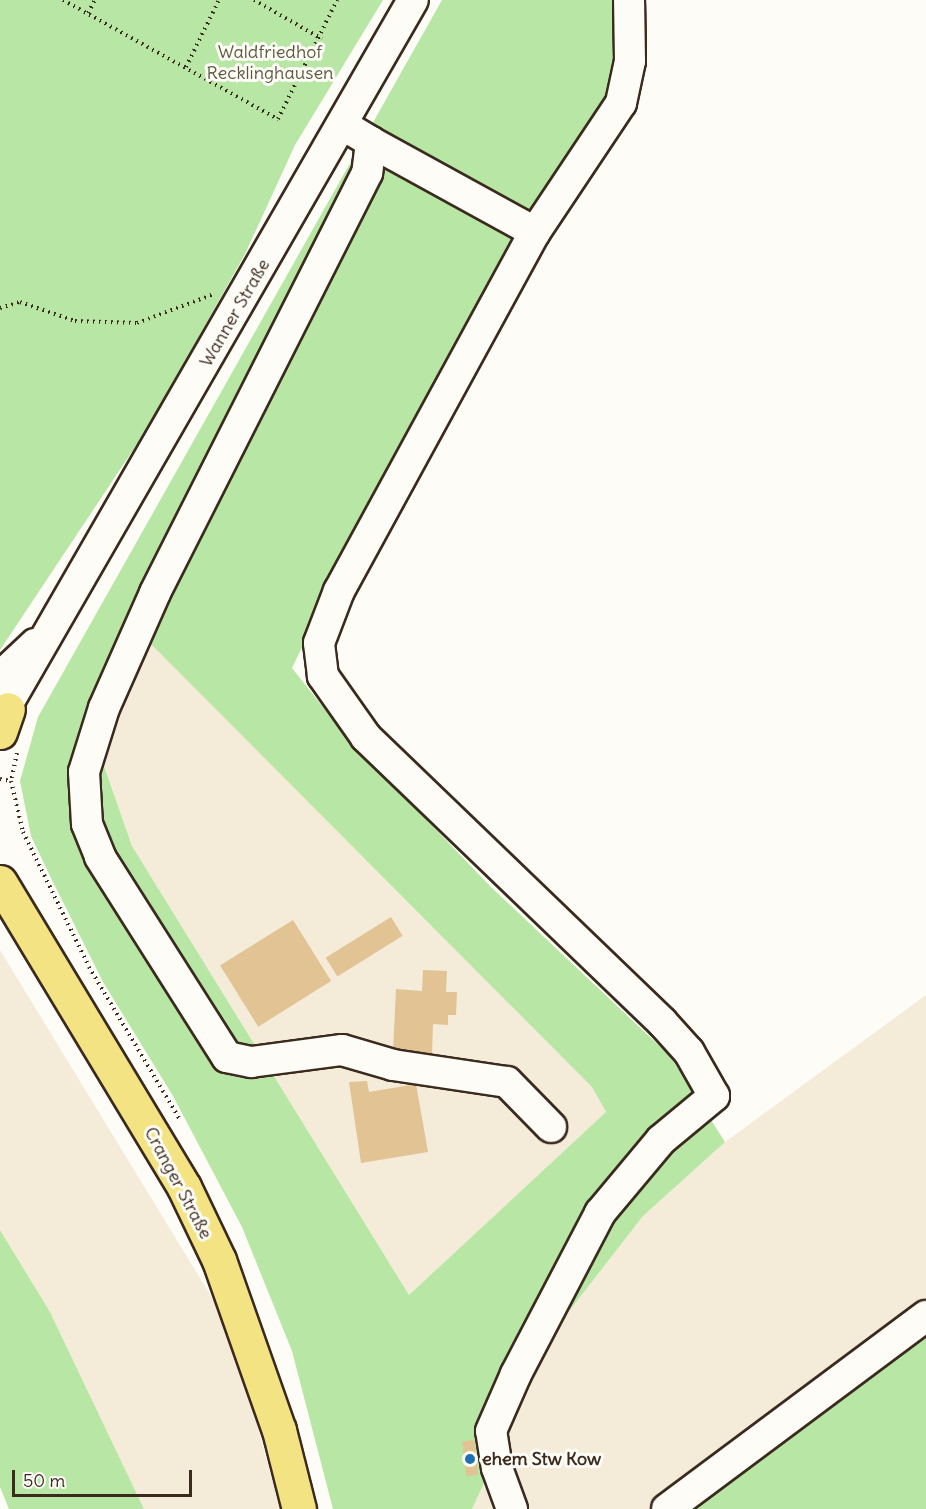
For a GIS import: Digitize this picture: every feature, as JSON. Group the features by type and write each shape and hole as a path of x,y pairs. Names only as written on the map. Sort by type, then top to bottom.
{"main road":[{"name":"Cranger Straße","path":"0,882 194,1208 247,1330 299,1509"}],"street":[{"name":"Wanner Straße","path":"3,719 413,0"},
{"path":"512,1509 496,1468 491,1431 516,1374 600,1213 661,1140 714,1096 689,1052 662,1022 366,737 323,676 319,643 339,591 535,232 621,103 630,61 629,0"},
{"path":"343,125 535,232"},
{"path":"371,142 362,183 155,593 104,708 84,772 87,824 100,857 227,1057 251,1062 342,1050 393,1065 507,1082 551,1127"},
{"name":"Wanner Straße","path":"0,676 55,626"},
{"path":"667,1509 926,1316"}],"path":[{"path":"63,0 278,119 322,39 337,0"},
{"path":"88,13 95,0"},
{"path":"186,67 219,0"},
{"path":"254,0 322,39"},
{"path":"0,308 20,302 75,321 137,323 201,296 244,296"},
{"path":"0,779 11,781"}],"shaded area":[{"path":"147,639 592,1087 606,1112 409,1295 132,846 98,749"},
{"path":"0,950 231,1329 280,1509 144,1509 50,1312 0,1230"},
{"path":"926,995 926,1336 689,1509 472,1509 485,1481 480,1438 532,1324 570,1310 643,1216 725,1142"}],"green space":[{"name":"Waldfriedhof Recklinghausen","path":"0,0 383,0 295,145 245,254 147,429 0,650"},
{"path":"442,0 621,0 610,102 351,546 292,668 345,735 491,887 670,1056 725,1142 643,1216 570,1310 532,1324 480,1438 485,1481 472,1509 333,1509 292,1351 242,1227 173,1096 103,982 31,836 20,781 38,717","holes":["147,640 592,1087 606,1112 409,1295 132,846 98,749"]},
{"path":"0,1230 50,1312 144,1509 9,1509 0,1487"},
{"path":"926,1336 926,1509 689,1509 833,1405"}],"building":[{"path":"391,917 403,936 337,976 326,958"},
{"path":"293,920 331,981 258,1027 220,966"},
{"path":"423,970 447,971 446,992 457,992 456,1015 448,1015 448,1025 433,1024 432,1054 393,1052 396,989 422,991"},
{"path":"367,1081 369,1092 416,1084 428,1152 361,1163 349,1082"},
{"name":"ehem Stw Kow","path":"474,1440 478,1475 466,1476 462,1441"}],"place":[{"name":"ehem Stw Kow","path":"470,1459"}]}
